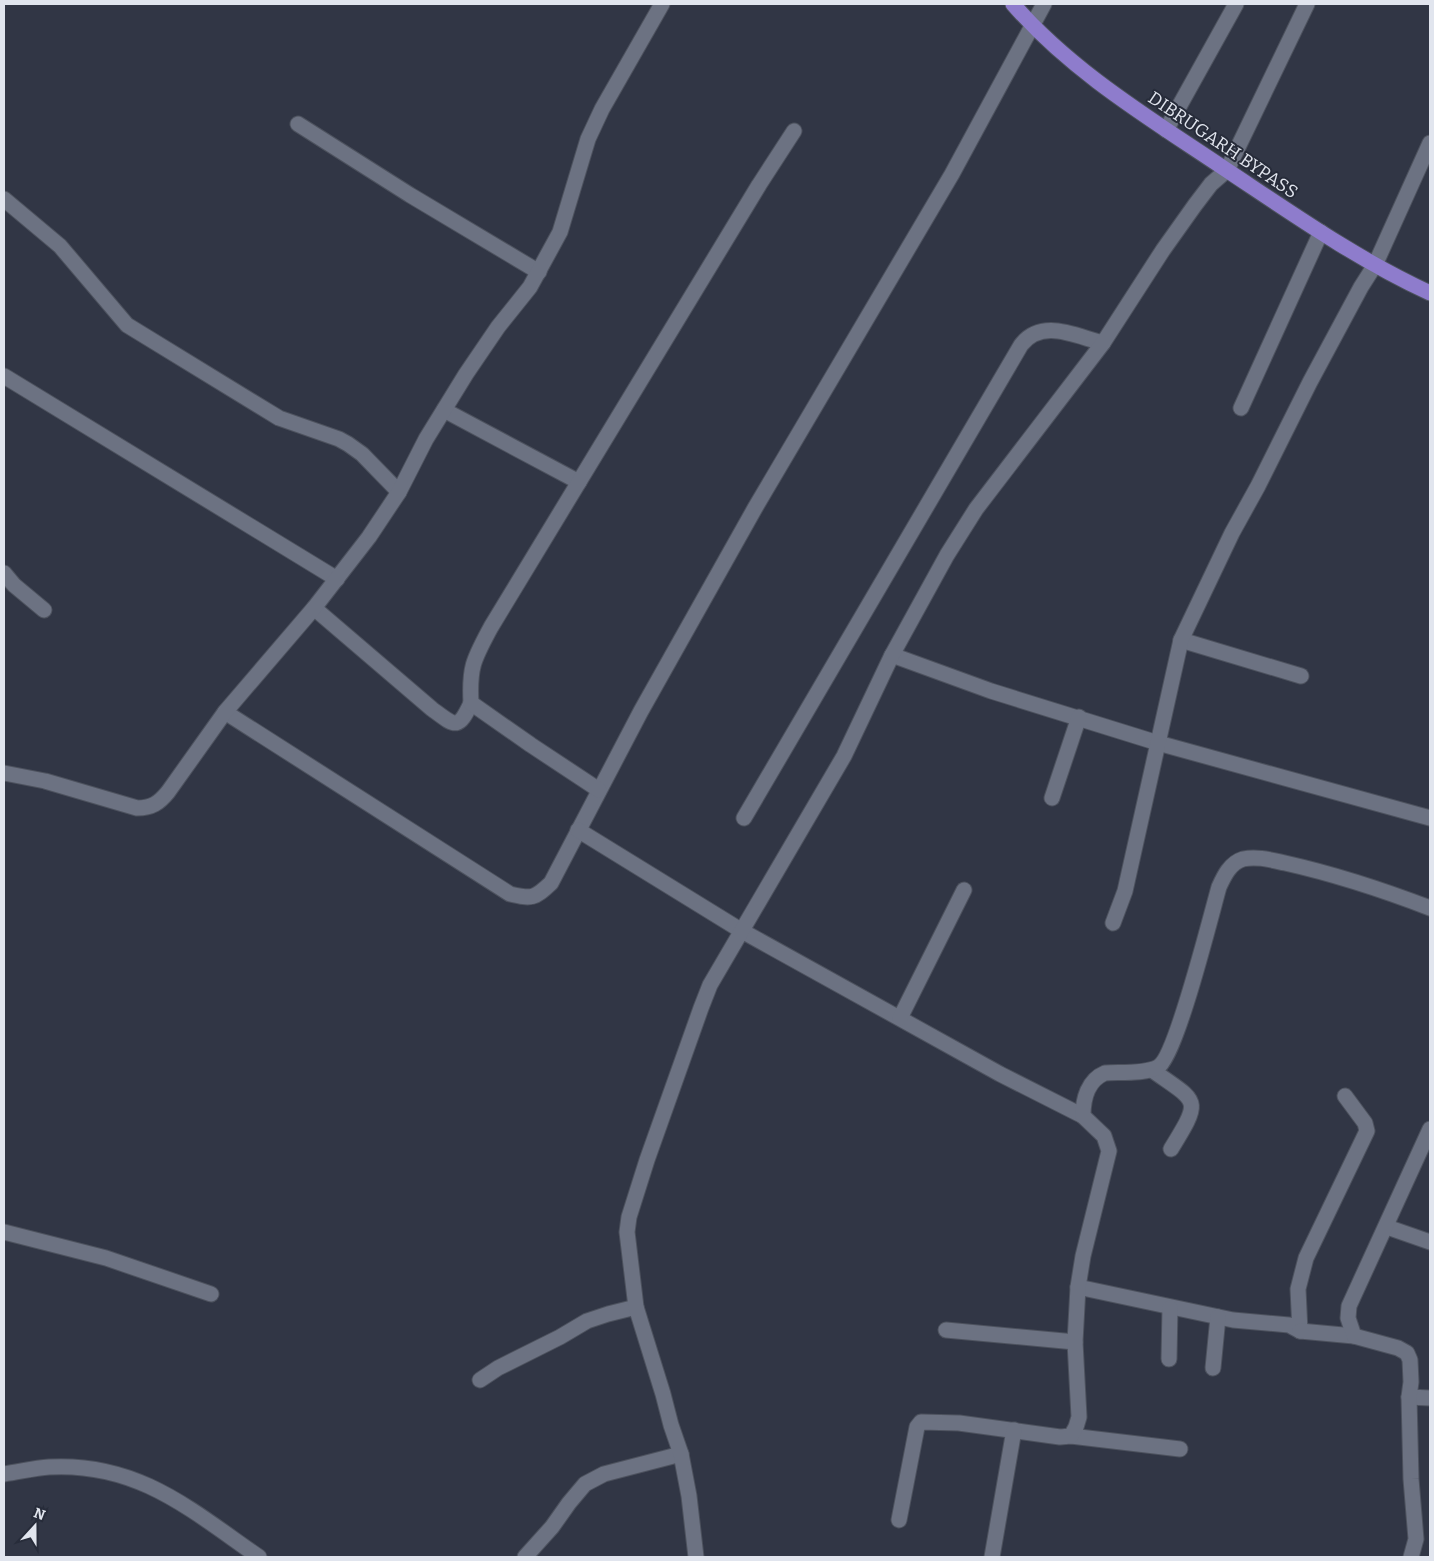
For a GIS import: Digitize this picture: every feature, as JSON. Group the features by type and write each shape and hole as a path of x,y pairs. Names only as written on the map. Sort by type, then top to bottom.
{"main road":[{"name":"DIBRUGARH BYPASS","path":"1013,4 1032,26 1102,86 1321,232 1375,265 1430,293"}],"street":[{"path":"4,773 52,784 137,808 149,808 160,802 225,712 314,608 369,537 399,492 426,439 471,366 498,327 530,287 560,232 588,139 598,116 662,4"},
{"path":"225,712 510,894 527,898 539,895 551,883 641,711 755,508 952,174 1044,4"},
{"path":"1166,130 1236,4"},
{"path":"696,1557 690,1496 682,1454 671,1425 636,1307 627,1232 632,1205 710,985 844,756 892,656 947,555 976,509 1103,343 1195,204 1211,184 1227,170 1307,4"},
{"path":"298,124 410,195 539,272"},
{"path":"314,608 446,720 457,723 461,721 471,703 470,678 474,659 491,627 759,185 794,131"},
{"path":"1113,923 1125,891 1181,640 1232,533 1258,486 1310,382 1361,287 1375,265 1430,143"},
{"path":"4,199 60,246 127,325 279,418 339,438 362,454 399,492"},
{"path":"1241,408 1321,232"},
{"path":"744,818 1021,345 1028,336 1039,331 1051,329 1103,343"},
{"path":"4,376 337,579"},
{"path":"444,410 579,482"},
{"path":"4,573 14,585 44,610"},
{"path":"1181,640 1301,676"},
{"path":"892,656 991,691 1158,743 1430,818"},
{"path":"471,703 599,790"},
{"path":"1052,798 1079,718"},
{"path":"578,830 742,931 1000,1074 1083,1116 1104,1136 1109,1151 1083,1256 1078,1286 1075,1342 1079,1417 1071,1436"},
{"path":"1083,1116 1087,1090 1098,1076 1105,1073 1152,1070 1164,1062 1176,1034 1219,887 1226,873 1232,866 1242,860 1264,858 1308,868 1430,908"},
{"path":"900,1018 964,890"},
{"path":"1152,1070 1191,1100 1190,1118 1171,1149"},
{"path":"1300,1331 1298,1289 1304,1263 1367,1131 1366,1123 1344,1096"},
{"path":"1354,1336 1348,1318 1349,1306 1387,1227 1430,1129"},
{"path":"1387,1227 1430,1242"},
{"path":"4,1232 106,1258 211,1294"},
{"path":"1078,1286 1170,1308 1245,1322 1289,1325 1300,1331 1354,1336 1398,1348 1407,1353 1410,1360 1411,1479 1416,1539 1411,1557"},
{"path":"480,1380 498,1368 588,1321 636,1307"},
{"path":"1169,1359 1170,1308"},
{"path":"1213,1368 1218,1317"},
{"path":"946,1330 1075,1342"},
{"path":"1409,1397 1430,1398"},
{"path":"899,1520 918,1424 932,1422 959,1423 1060,1437 1071,1436 1180,1449"},
{"path":"992,1557 1014,1430"},
{"path":"526,1557 586,1484 604,1474 682,1454"},
{"path":"4,1474 48,1467 75,1467 110,1472 141,1482 176,1500 259,1557"}]}
